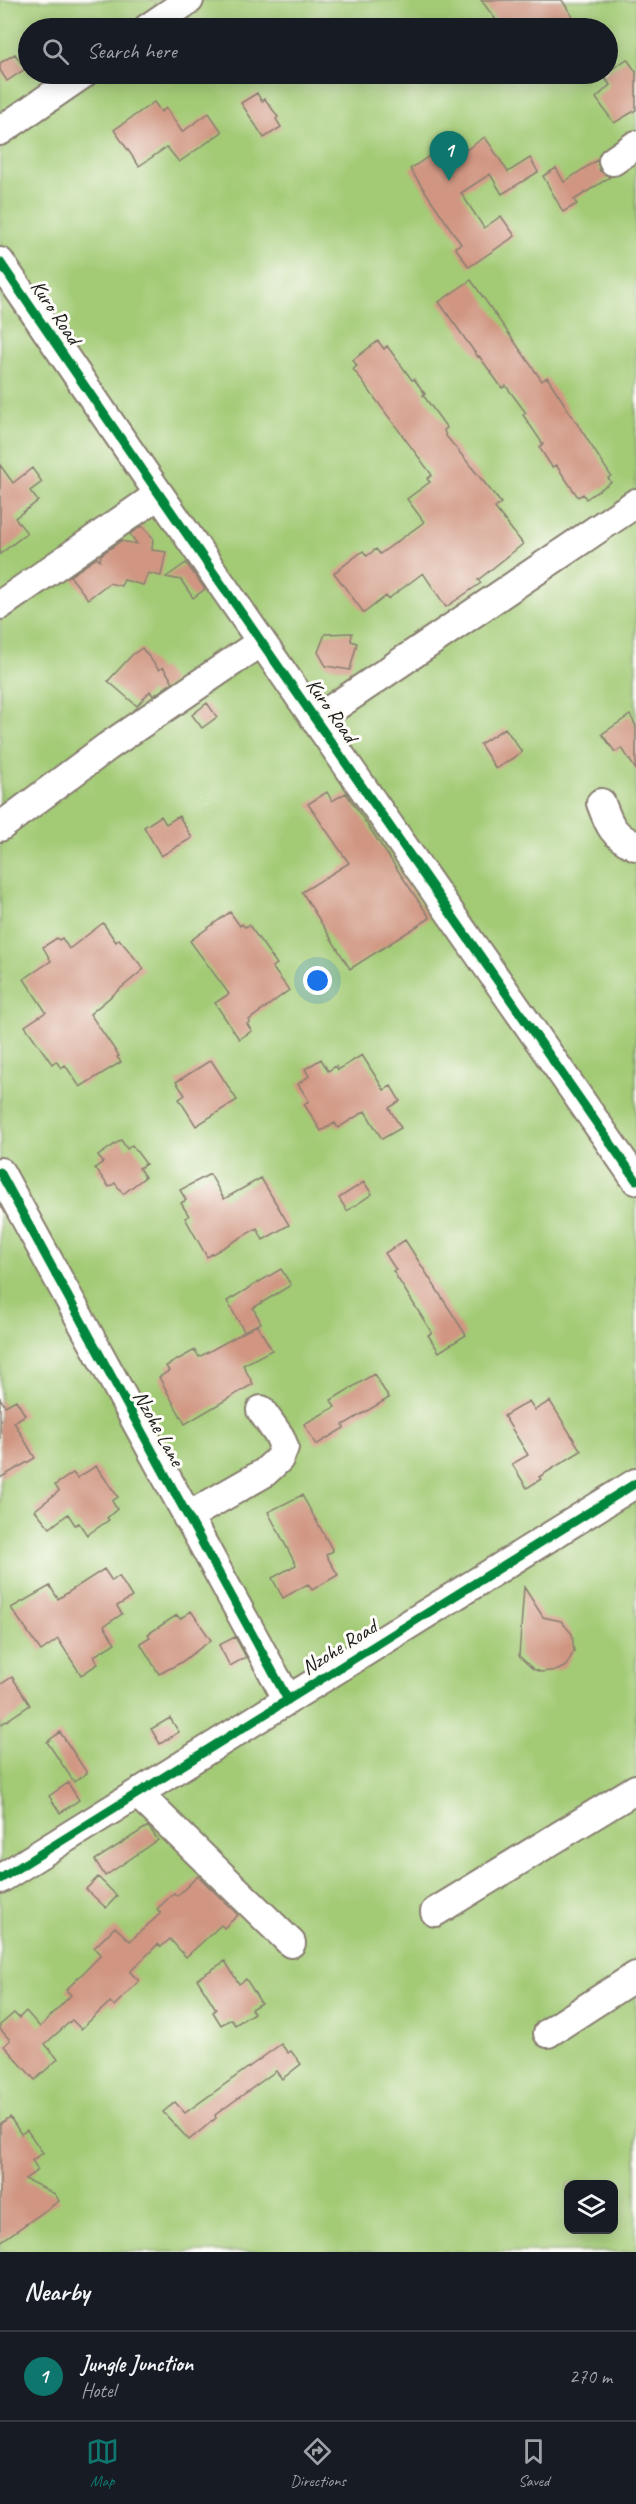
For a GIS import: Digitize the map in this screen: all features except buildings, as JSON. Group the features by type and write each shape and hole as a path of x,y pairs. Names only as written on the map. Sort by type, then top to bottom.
{"street":[{"path":"163,18 189,0"},
{"path":"0,131 68,84"},
{"path":"612,161 636,145"},
{"name":"Kuro Road","path":"0,262 158,495 317,719 636,1180"},
{"path":"0,605 158,495"},
{"path":"317,719 636,503"},
{"path":"0,827 107,747 261,642"},
{"path":"601,803 608,822 619,838 636,846"},
{"name":"Nzohe Lane","path":"0,1172 288,1700"},
{"path":"188,1517 264,1473 279,1459 284,1447 280,1437 261,1410"},
{"name":"Nzohe Road","path":"0,1879 636,1483"},
{"path":"435,1912 636,1789"},
{"path":"138,1794 291,1943"},
{"path":"548,2033 636,1976"}],"green space":[{"path":"0,0 636,0 636,2252 0,2252"}],"cycle path":[{"path":"0,262 636,1180"},
{"path":"0,1172 288,1700"},
{"path":"0,1879 636,1483"}],"place":[{"name":"Jungle Junction","path":"449,181"}]}
